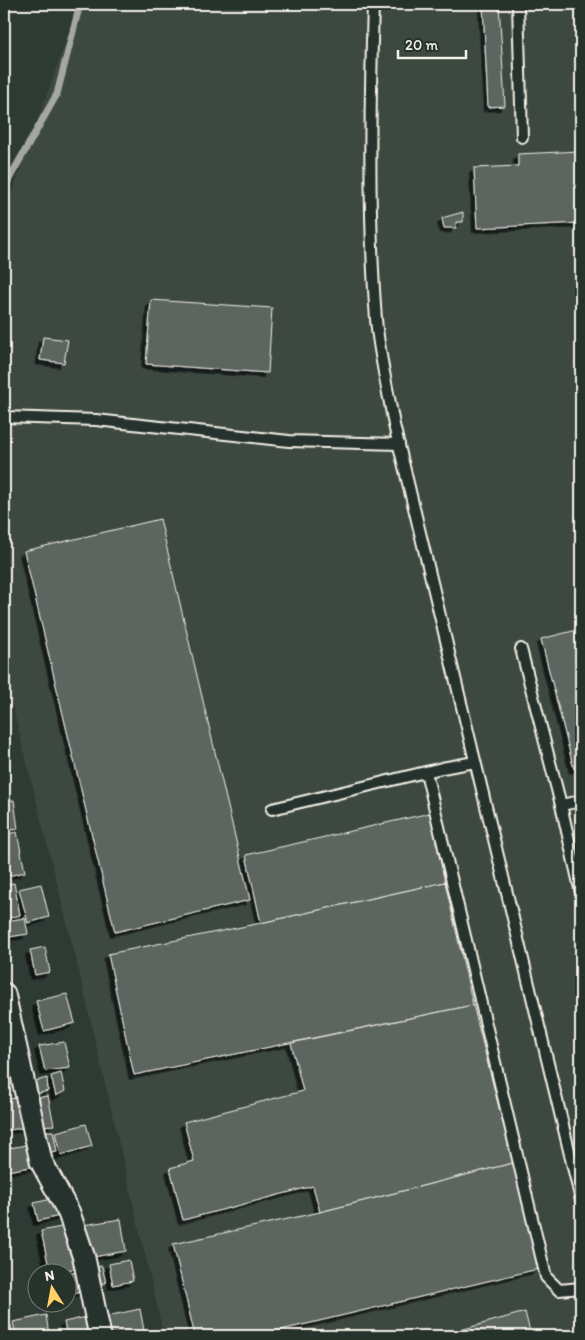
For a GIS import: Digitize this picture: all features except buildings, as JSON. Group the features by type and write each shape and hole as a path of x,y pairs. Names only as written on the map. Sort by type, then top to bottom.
{"street":[{"path":"4,994 41,1161 69,1213 81,1249 100,1336"}],"lane":[{"path":"373,4 371,58 371,222 376,321 394,425 581,1200"},
{"path":"518,4 522,137"},
{"path":"4,417 96,420 289,441 399,444"},
{"path":"521,649 561,805 581,893"},
{"path":"272,809 476,762"},
{"path":"426,772 546,1277 559,1290 581,1288"},
{"path":"561,805 581,801"}],"shaded area":[{"path":"79,4 581,4 581,1336 164,1336 78,967 4,672 4,216"}],"waterway":[{"path":"4,188 57,94 80,4"}]}
